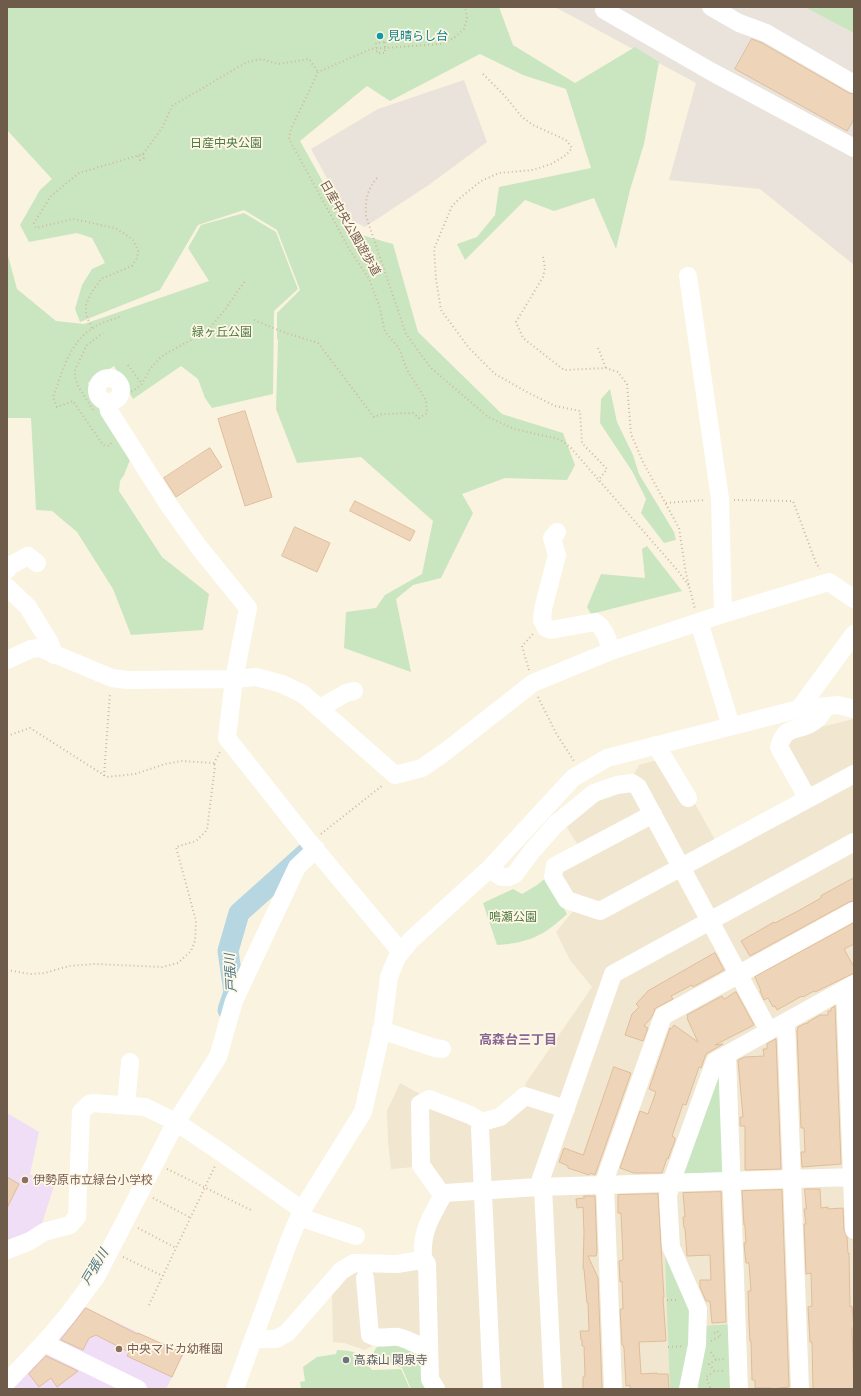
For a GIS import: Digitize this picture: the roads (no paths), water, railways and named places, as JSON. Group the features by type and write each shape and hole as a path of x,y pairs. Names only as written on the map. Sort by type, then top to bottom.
{"street":[{"path":"711,7 739,23 766,33 854,84"},
{"path":"604,10 712,72 854,148"},
{"path":"688,276 720,500 723,614"},
{"path":"107,403 109,411 168,504 198,546 248,608 234,679 227,738 400,952"},
{"path":"557,532 552,538 558,555 543,609 542,620 546,628 551,630 595,622 599,624 607,637 611,651"},
{"path":"7,570 11,565 28,556 37,563"},
{"path":"7,660 32,649 40,648 112,678 127,680 234,679 256,677 282,684 303,694 395,775 422,768 445,752 533,683 611,651 723,614 829,582 854,599"},
{"path":"7,587 28,607 50,643 54,655"},
{"path":"698,622 731,726"},
{"path":"799,709 854,634"},
{"path":"320,708 346,693 354,691"},
{"path":"235,1389 300,1214 363,1112 381,1030 389,976 393,963 400,952 411,940 489,869 573,778 607,758 799,709 838,705 854,709"},
{"path":"808,799 779,747 782,736 790,730 810,724 820,717 827,706"},
{"path":"656,745 688,798"},
{"path":"653,814 555,866 553,877 567,900 600,911 854,774"},
{"path":"489,869 502,877 509,877 515,874 532,851 556,824 594,793 632,783 638,787 653,814 769,1031"},
{"path":"552,1389 540,1188 613,974 854,842"},
{"path":"7,1382 44,1343 96,1278 176,1122 218,1058 234,1001 297,867 313,846"},
{"path":"613,1389 604,1186 662,1016 854,911"},
{"path":"688,1389 703,1341 698,1309 671,1247 668,1196 671,1183 714,1062 849,987 854,1230"},
{"path":"786,1022 800,1389"},
{"path":"381,1030 434,1048 442,1049"},
{"path":"727,1055 739,1389"},
{"path":"126,1105 130,1062"},
{"path":"566,1109 525,1096 500,1117 482,1122 470,1115 429,1099 420,1104 421,1165 440,1192 853,1177"},
{"path":"7,1250 30,1241 44,1232 70,1225 77,1217 81,1112 89,1104 145,1107 176,1122 222,1153 300,1214 356,1236"},
{"path":"482,1122 480,1129 492,1389"},
{"path":"436,1389 430,1379 427,1264 423,1258 422,1244 426,1227 444,1192"},
{"path":"254,1340 276,1339 286,1333 341,1271 354,1263 397,1264 423,1258"},
{"path":"365,1278 370,1335 376,1338 399,1338 428,1348"},
{"path":"44,1343 138,1389"}],"waterway":[{"name":"戸張川","path":"228,1010 234,992 228,951 239,913 306,853"}],"place":[{"name":"見晴らし台","path":"380,36"},
{"name":"伊勢原市立緑台小学校","path":"25,1180"},
{"name":"中央マドカ幼稚園","path":"119,1349"},
{"name":"高森山 関泉寺","path":"346,1360"}],"district":[{"name":"高森台三丁目","path":"518,1040"}],"park label":[{"name":"日産中央公園","path":"226,143"},
{"name":"緑ヶ丘公園","path":"222,332"},
{"name":"鳴瀬公園","path":"513,917"}]}
